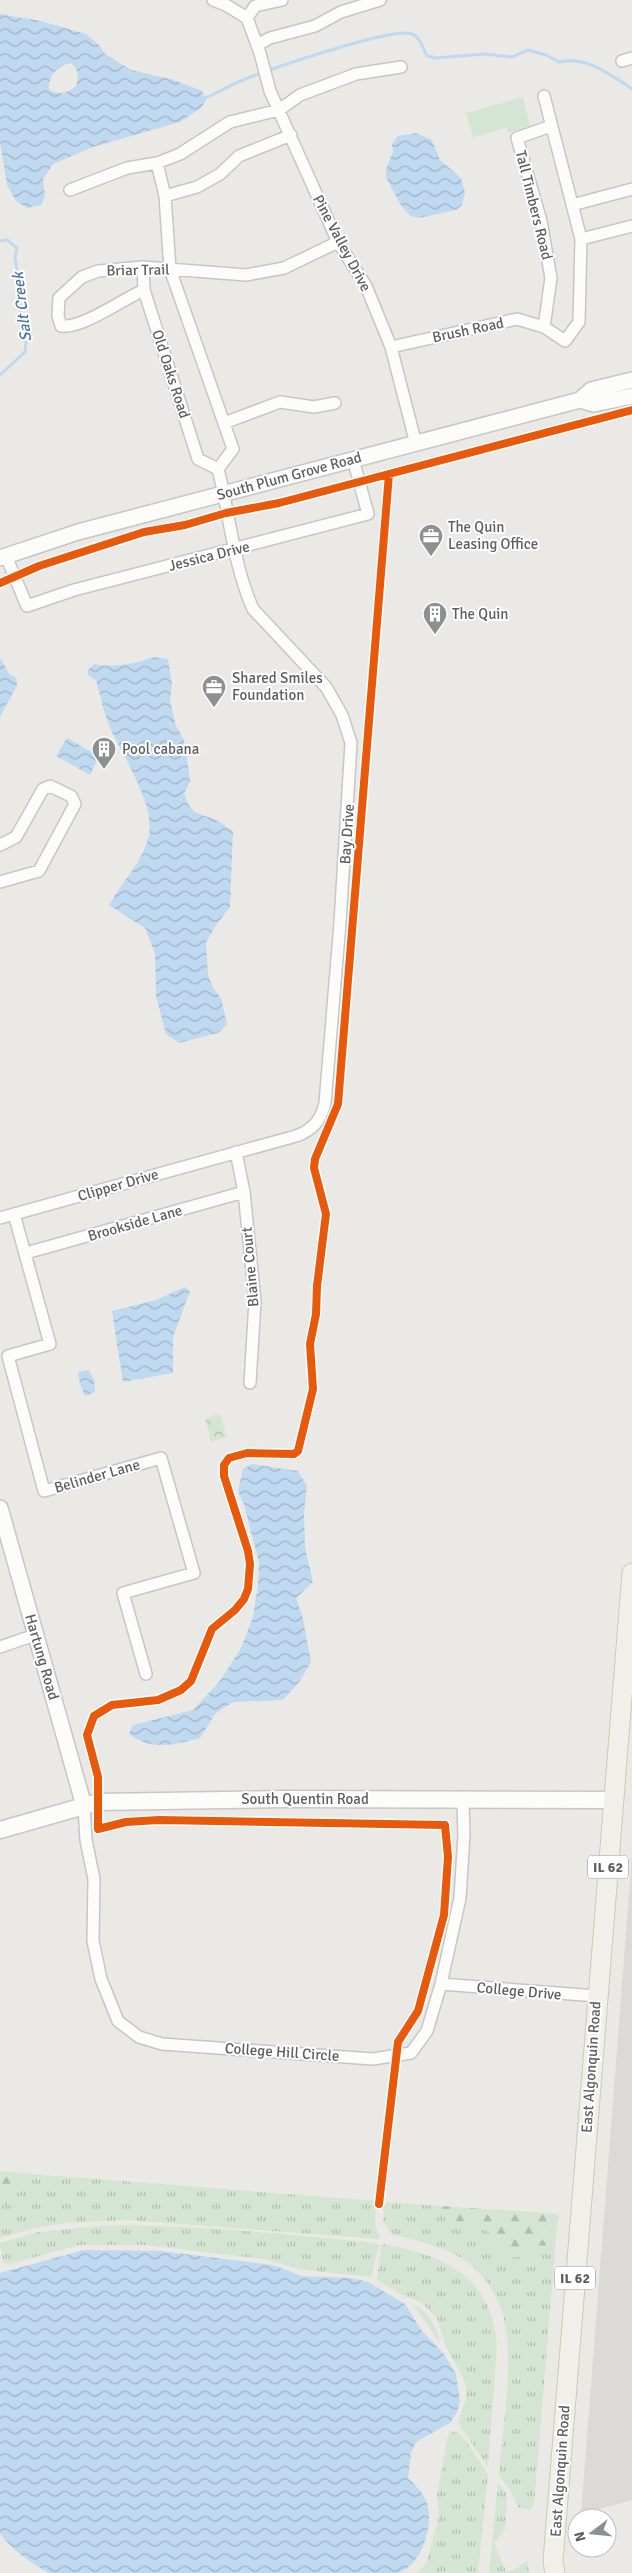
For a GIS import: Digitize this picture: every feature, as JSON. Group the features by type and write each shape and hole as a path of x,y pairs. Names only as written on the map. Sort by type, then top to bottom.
{"main road":[{"name":"East Algonquin Road","path":"552,2569 632,1573"},
{"name":"South Quentin Road","path":"0,1830 98,1802 285,1798 412,1798 463,1801 614,1800"}],"street":[{"path":"213,0 226,5 247,18 255,6 282,0"},
{"path":"258,49 270,38 315,26 341,12 380,0"},
{"name":"Pine Valley Drive","path":"247,18 270,91 338,242 366,286 390,347 416,444"},
{"path":"70,190 127,168 157,163 180,154 230,122 279,110 300,95 356,74 401,67"},
{"path":"544,96 550,126 581,239 579,322 564,341 544,327"},
{"name":"Tall Timbers Road","path":"544,327 551,278 540,222 517,138 550,126"},
{"path":"165,196 197,186 220,174 239,156 291,135"},
{"path":"157,163 165,196 170,269 233,449 218,469 224,493"},
{"path":"572,205 632,189"},
{"path":"581,239 632,226"},
{"name":"Briar Trail","path":"144,290 119,301 90,319 67,327 61,326 58,316 59,298 82,277 98,271 143,267 246,275 284,268 338,242"},
{"name":"Old Oaks Road","path":"143,267 144,290 198,459 218,469"},
{"name":"Brush Road","path":"390,347 517,319 544,327"},
{"name":"South Plum Grove Road","path":"3,557 78,532 580,400 591,390 632,380"},
{"name":"South Plum Grove Road","path":"580,400 594,404 632,396"},
{"path":"224,423 280,402 314,407 335,403"},
{"name":"Jessica Drive","path":"3,557 27,606 74,590 368,514 353,459"},
{"name":"Bay Drive","path":"224,493 234,550 253,609 326,687 342,715 351,743 334,994 325,1102 322,1116 304,1134 236,1152"},
{"path":"0,845 16,836 43,789 50,786 71,796 75,804 39,871 0,882"},
{"name":"Blaine Court","path":"236,1152 244,1192 255,1300 250,1384"},
{"name":"Clipper Drive","path":"0,1218 236,1152"},
{"name":"Brookside Lane","path":"26,1253 244,1192"},
{"name":"Belinder Lane","path":"14,1214 50,1344 8,1356 44,1491 161,1458 184,1537 194,1574 123,1594 146,1674"},
{"name":"Hartung Road","path":"0,1508 84,1806"},
{"path":"0,1647 36,1635"},
{"name":"College Hill Circle","path":"84,1806 86,1840 94,1879 92,1931 96,1962 112,2011 118,2021 138,2037 162,2044 373,2059 396,2057 412,2053 427,2031 441,1984 460,1898 464,1835 463,1801"},
{"name":"College Drive","path":"441,1984 597,1996"}],"shaded area":[{"path":"632,1855 632,2500 603,2508 581,2508"}],"green space":[{"path":"523,97 530,126 508,133 507,128 473,137 466,113"},
{"path":"220,1414 227,1437 211,1442 205,1418"},
{"path":"0,2171 32,2174 22,2179 16,2196 5,2204 0,2204"},
{"path":"32,2174 376,2201 375,2224 380,2237 379,2239 127,2220 64,2223 34,2228 0,2238 0,2204 5,2204 16,2196 22,2179"},
{"path":"384,2202 440,2206 444,2215 459,2222 476,2224 489,2232 506,2257 519,2257 530,2246 550,2244 549,2213 558,2214 534,2505 529,2510 518,2507 509,2488 499,2476 507,2395 508,2353 503,2315 498,2300 479,2273 459,2256 431,2245 391,2234 383,2220"},
{"path":"440,2206 549,2213 550,2245 530,2246 519,2257 506,2257 489,2232 476,2224 459,2222 444,2215"},
{"path":"107,2225 174,2227 308,2236 375,2243 379,2246 371,2277 305,2270 263,2259 145,2245 79,2245 9,2264 3,2262 0,2243 39,2232"},
{"path":"384,2244 427,2255 445,2263 462,2273 475,2286 486,2302 493,2321 497,2345 488,2467 458,2423 466,2399 466,2387 462,2375 446,2347 437,2318 421,2302 404,2296 377,2280 381,2246"},
{"path":"413,2304 431,2320 440,2343"},
{"path":"454,2431 463,2437 488,2474 478,2573 417,2573 426,2564 436,2529 439,2515 437,2495 447,2439 449,2433"},
{"path":"498,2483 507,2493 505,2530 494,2543 506,2571 512,2571 527,2561 529,2573 489,2573"}],"water":[{"path":"0,14 41,21 86,34 99,45 105,54 131,70 174,80 202,91 206,100 201,108 180,122 93,147 53,164 43,179 45,196 41,205 27,208 16,201 7,185 0,142","holes":["70,63 78,73 76,86 70,91 63,93 49,90 50,80 54,73"]},
{"path":"416,133 432,140 440,160 461,178 465,193 462,205 456,210 419,218 410,216 400,204 386,177 386,169 393,152 392,144 398,136"},
{"path":"154,657 168,659 172,684 170,701 176,726 184,740 190,781 184,794 187,802 193,811 216,820 233,831 230,907 216,925 206,943 208,975 213,988 221,998 227,1024 218,1033 179,1043 166,1034 156,996 155,953 145,928 109,905 142,854 149,835 150,823 143,796 107,720 96,680 89,676 87,671 94,664 124,665"},
{"path":"0,658 10,675 16,677 17,685 0,717"},
{"path":"67,738 99,756 90,775 56,756"},
{"path":"185,1287 190,1291 173,1337 173,1373 123,1382 112,1311 156,1300"},
{"path":"89,1370 94,1380 95,1392 85,1396 78,1372"},
{"path":"252,1464 298,1471 307,1486 304,1513 305,1547 313,1582 296,1598 303,1619 311,1662 300,1681 283,1700 233,1702 215,1714 200,1738 163,1745 146,1743 129,1734 133,1725 193,1710 220,1681 241,1648 253,1617 258,1585 259,1562 244,1505 238,1491 243,1469"},
{"path":"84,2250 161,2251 273,2265 302,2276 351,2278 368,2282 405,2304 422,2331 444,2354 456,2374 460,2401 457,2412 450,2423 416,2442 411,2453 408,2478 423,2495 429,2512 429,2522 424,2543 414,2562 398,2573 49,2573 16,2551 0,2533 0,2273"}],"waterway":[{"path":"205,98 243,80 303,59 357,42 401,33 415,35 427,56 436,58 484,54 512,57 528,50 546,55 559,62 570,61 589,64 606,72 632,89"},
{"name":"Salt Creek","path":"0,241 7,240 17,248 15,257 20,298 21,333 26,342 25,352 0,375"}],"cycle path":[{"path":"0,583 39,566 144,532 185,525 226,513 279,503 632,410"},
{"path":"379,2204 398,2042 418,2011 444,1915 448,1857 445,1825 159,1820 126,1822 98,1829 98,1777 87,1735 94,1716 112,1705 158,1700 181,1690 191,1681 212,1629 235,1610 244,1599 248,1589 250,1564 248,1551 224,1476 224,1465 229,1458 247,1453 294,1454 298,1451 313,1389 310,1344 316,1314 317,1286 326,1214 314,1168 315,1159 338,1104 389,474"}],"place":[{"name":"The Quin Leasing Office","path":"431,557"},
{"name":"The Quin","path":"435,635"},
{"name":"Shared Smiles Foundation","path":"214,708"},
{"name":"Pool cabana","path":"104,770"}]}
